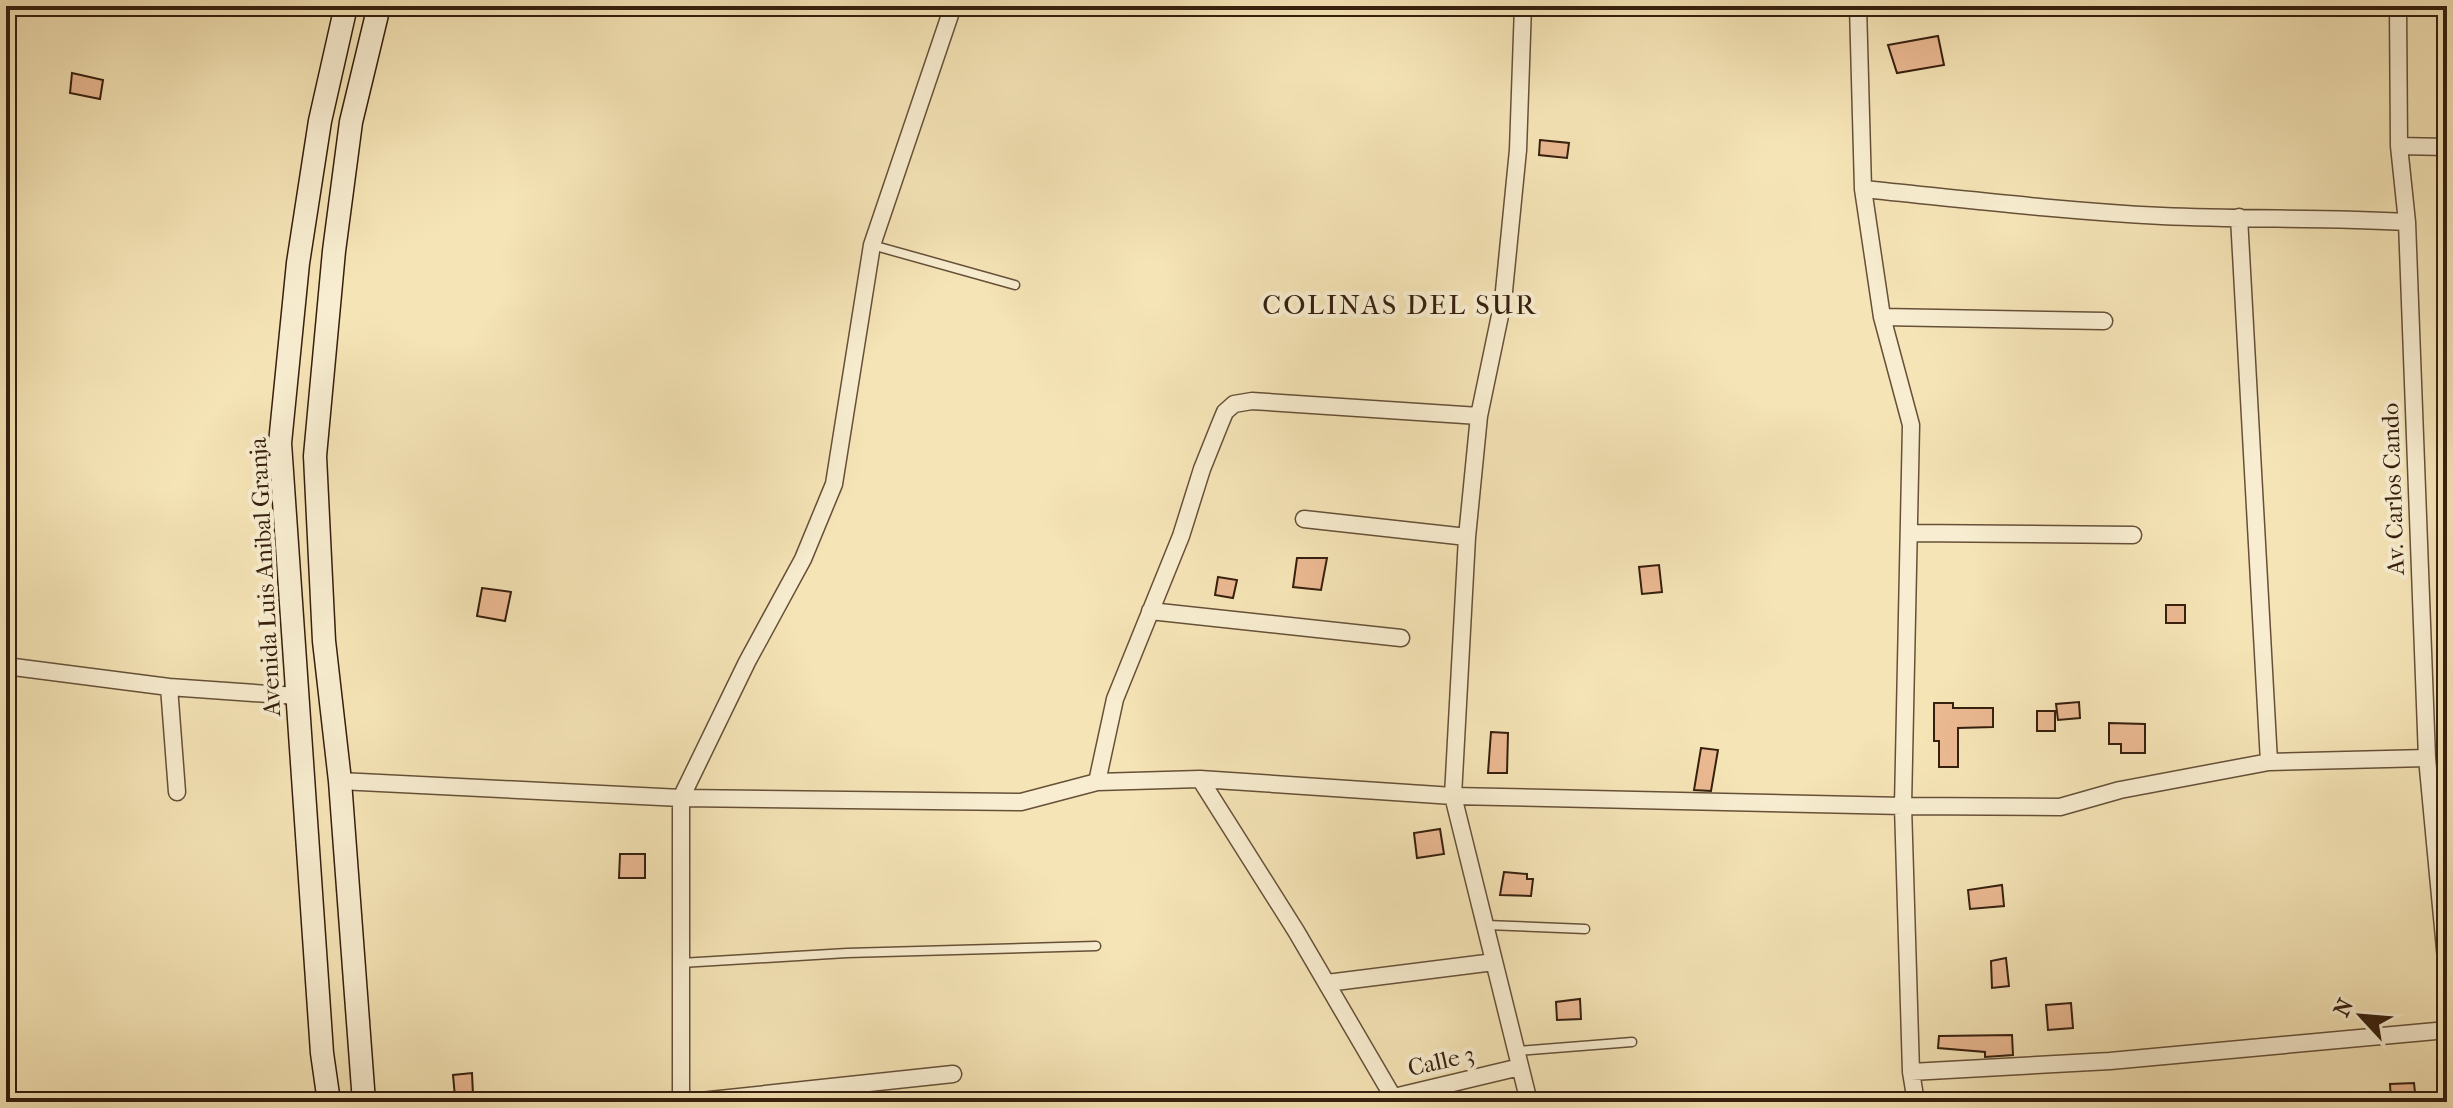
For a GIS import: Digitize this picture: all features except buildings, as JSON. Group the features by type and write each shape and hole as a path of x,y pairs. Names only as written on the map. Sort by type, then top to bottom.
{"main road":[{"name":"Avenida Luis Anibal Granja","path":"329,1102 322,1053 280,443 298,263 320,121 346,6"},
{"path":"364,1102 340,781 324,641 315,456 334,251 351,122 379,6"}],"street":[{"path":"681,1102 681,798 747,662 803,559 834,484 872,245 953,6"},
{"path":"1523,6 1518,150 1503,301 1479,416 1467,537 1453,796 1529,1102"},
{"path":"1858,6 1863,189 1882,317 1911,425 1903,806 1911,1072 1916,1102"},
{"name":"Av. Carlos Cando","path":"2398,6 2399,146 2407,222 2427,758 2447,970"},
{"path":"2399,146 2447,147"},
{"path":"1863,189 2163,216 2321,217 2407,222"},
{"path":"2239,217 2269,762"},
{"path":"1882,317 2104,321"},
{"path":"1097,782 1115,699 1181,536 1202,469 1225,412 1234,404 1252,401 1479,416"},
{"path":"1304,519 1467,537"},
{"path":"1909,533 2133,535"},
{"path":"1150,611 1401,638"},
{"path":"6,666 169,687 297,696"},
{"path":"169,687 177,792"},
{"path":"340,781 681,798 1021,802 1097,782 1200,779 1453,796 2060,807 2120,790 2269,762 2427,758"},
{"path":"1200,779 1395,1099"},
{"path":"1327,983 1494,962"},
{"path":"1911,1072 2110,1061 2447,1030"},
{"name":"Calle 3","path":"1373,1102 1395,1099 1518,1059"},
{"path":"691,1102 953,1074"}],"lane":[{"path":"872,245 1015,285"},
{"path":"1485,925 1585,929"},
{"path":"681,963 847,953 1096,946"},
{"path":"1518,1059 1632,1042"}],"district":[{"name":"COLINAS DEL SUR","path":"1400,304"}]}
